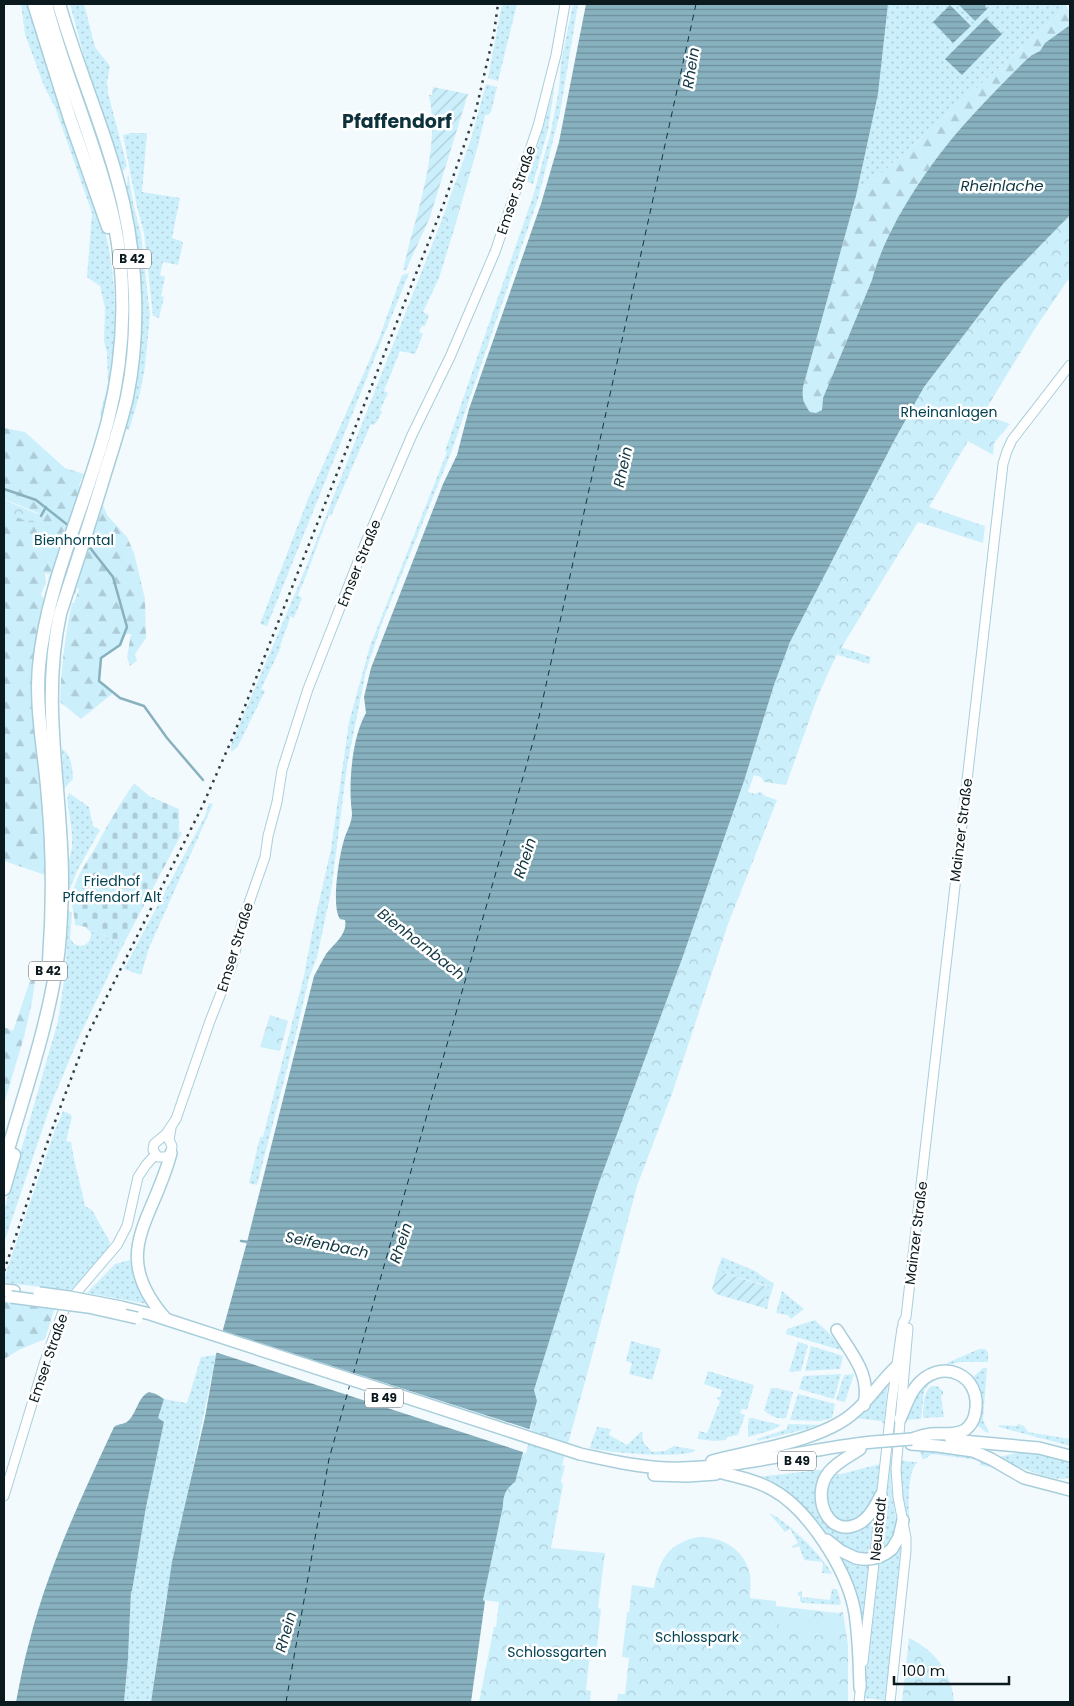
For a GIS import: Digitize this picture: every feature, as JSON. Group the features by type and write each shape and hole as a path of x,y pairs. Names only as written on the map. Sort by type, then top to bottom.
{"highway":[{"path":"34,4 70,119 118,250"},
{"name":"B 42","path":"4,1139 41,1010 49,960 52,854 38,696 42,645 46,619 56,583 86,491 112,430 121,329 122,295 112,212 98,160 58,45 46,4"},
{"name":"B 42","path":"4,1163 51,992 60,931 62,799 51,695 54,652 60,614 97,500 112,430 131,368 135,326 129,236 123,202 114,168 59,4"},
{"path":"4,1189 28,1109 52,1017 60,973 60,931"}],"main road":[{"path":"167,1320 154,1306 137,1271 137,1246 167,1170 171,1153"},
{"name":"B 49","path":"6,1295 69,1296 121,1306 167,1320 190,1332"},
{"name":"B 49","path":"6,1295 88,1307 190,1332 579,1458 671,1476 722,1473 860,1450 873,1445"},
{"path":"837,1330 864,1377 866,1389 864,1404"},
{"path":"686,1468 799,1439 840,1423 864,1404 900,1360"},
{"path":"900,1419 913,1390 929,1375 942,1371 953,1372 962,1376 972,1385 976,1404 974,1417 969,1426 957,1433 927,1435 912,1441"},
{"name":"B 49","path":"631,1468 686,1468 742,1463 873,1445 944,1440 1036,1448 1070,1456"},
{"name":"B 49","path":"912,1441 973,1452 991,1458 1024,1478 1070,1490"},
{"path":"860,1450 838,1463 826,1476 820,1496 823,1510 826,1516 836,1524 842,1526 854,1525 865,1518 881,1496"},
{"path":"722,1473 776,1491 796,1508 817,1532 839,1567 852,1601 857,1627 860,1688"},
{"path":"1058,1486 1070,1482"},
{"path":"817,1532 841,1550 856,1558 878,1558 892,1549 900,1537 902,1520"}],"street":[{"name":"Emser Straße","path":"4,1496 47,1355 62,1314 70,1300 117,1245 127,1226 138,1177 155,1155 153,1150 154,1144 165,1139 176,1119 210,1021 232,965 240,930 265,857 268,836 278,802 282,770 308,689 363,549 412,435 450,357 494,252 538,126 554,63 565,4"},
{"name":"Mainzer Straße","path":"900,1360 1003,464 1016,434 1070,365"},
{"name":"Emser Straße","path":"165,1139 172,1146 171,1153"},
{"path":"155,1155 163,1158 171,1153"},
{"name":"Neustadt","path":"890,1702 906,1542 896,1469 900,1419 900,1360"},
{"name":"Neustadt","path":"859,1702 881,1496 900,1360"}],"green space":[{"path":"21,4 30,4 95,198 109,249 115,312 111,377 104,419 101,418 100,414 108,384 107,353 104,341 105,308 100,286 87,277 92,213 55,107 44,86 25,34"},
{"path":"70,4 84,4 95,47 110,66 107,82 108,93 127,166 122,171 93,90"},
{"path":"502,4 517,4 498,81 488,78"},
{"path":"573,4 578,4 560,113 538,199 451,453 382,623 366,671 347,766 331,892 317,957 309,978 257,1185 249,1183 260,1137 263,1137 304,976 331,849 349,722 370,646 447,452 445,451 534,193 551,131 559,89 561,62"},
{"path":"888,4 1065,4 1067,7 856,196 878,94"},
{"path":"1067,7 1070,13 1070,25 1045,43 1040,51 1026,60 984,103 955,135 912,194 899,216 879,259 823,398 822,410 816,413 810,412 804,401 803,387 856,196"},
{"path":"486,84 497,87 491,112 485,115 479,142 471,139"},
{"path":"555,84 548,130 533,184 525,181 530,173"},
{"path":"433,87 468,94 430,217 406,270 403,270 420,205 429,160 432,116 429,95 432,95"},
{"path":"147,133 142,192 180,198 172,238 183,243 178,265 163,262 160,275 165,277 161,296 164,297 159,318 153,316 144,233 123,135"},
{"path":"471,139 479,142 455,226 441,222"},
{"path":"128,174 141,234 150,315 145,367 140,393 129,430 126,429 136,383 136,253 127,187"},
{"path":"1070,215 1070,277 1036,327 983,414 1010,424 994,443 993,455 968,441 929,507 985,526 983,543 918,522 835,658 818,696 786,785 764,782 761,777 754,775 748,792 755,794 761,792 765,796 777,800 728,924 673,1091 637,1186 562,1465 565,1466 561,1481 563,1485 551,1548 605,1553 598,1608 601,1609 596,1654 590,1654 586,1690 591,1691 590,1702 479,1702 494,1627 496,1627 499,1602 483,1600 503,1506 503,1498 523,1456 537,1402 534,1390 597,1188 682,959 790,642 924,387 1003,284"},
{"path":"441,222 455,226 439,278 423,312 429,315 425,326 422,326 419,332 423,334 415,354 400,351 384,391 388,393 380,410 382,412 376,423 371,424 331,516 329,515 298,595 302,598 294,618 289,616 290,619 281,647 261,689 265,691 238,746 231,751 231,745 302,577"},
{"path":"409,273 267,626 260,624 308,499 378,341 402,275"},
{"name":"Bienhorntal","path":"4,428 25,432 65,468 84,474 79,485 104,507 107,515 127,537 134,553 145,599 146,638 135,654 137,661 130,666 127,657 131,634 125,634 121,646 101,659 99,681 112,691 112,694 81,719 60,702 62,664 67,628 72,603 74,603 79,589 77,588 75,594 48,579 50,574 45,573 46,583 41,594 43,598 47,599 36,726 45,875 4,861 4,511 40,514 4,499"},
{"path":"4,499 40,515 32,524 4,511"},
{"path":"840,647 871,657 869,664 838,655"},
{"path":"62,749 70,758 73,779 64,789"},
{"name":"Friedhof Pfaffendorf Alt","path":"134,783 149,796 179,809 179,831 182,833 122,947 96,930 91,933 86,927 75,925 72,895 82,870"},
{"path":"69,793 89,807 93,826 100,830 77,871 69,891 69,859 72,842 67,802"},
{"path":"209,803 213,804 149,948 141,975 124,969 205,816"},
{"path":"68,910 72,913 70,938 74,944 81,946 86,944 90,940 91,933 96,930 122,947 79,1037 51,1104 4,1243 4,1210 58,1021 66,968"},
{"path":"33,972 36,973 32,1002 24,1037 4,1104 4,1027 13,1031"},
{"path":"270,1015 288,1021 280,1051 260,1047"},
{"path":"63,1111 72,1117 66,1141 71,1142 85,1206 92,1210 110,1242 107,1253 71,1290 6,1283 4,1278"},
{"path":"722,1257 755,1271 774,1284 769,1300 764,1300 767,1286 717,1271"},
{"path":"130,1260 134,1280 147,1304 87,1293 115,1264"},
{"path":"717,1271 768,1287 764,1300 769,1300 767,1309 716,1294 712,1289"},
{"path":"782,1291 804,1309 791,1319 788,1315 776,1313"},
{"path":"4,1302 55,1307 45,1339 21,1349 4,1359"},
{"path":"815,1320 844,1351 786,1334 787,1329"},
{"path":"631,1341 661,1349 652,1380 629,1374 632,1363 626,1361"},
{"path":"798,1342 808,1345 801,1371 789,1372"},
{"path":"811,1346 843,1356 840,1369 805,1371"},
{"path":"979,1349 985,1349 988,1352 988,1362 960,1362 947,1365 947,1363"},
{"path":"216,1355 165,1604 151,1702 124,1702 131,1591 164,1422 158,1418 164,1399 187,1403 201,1357"},
{"path":"983,1368 987,1368 983,1420 989,1432 987,1433 975,1423 970,1380"},
{"path":"708,1371 754,1385 747,1410 742,1409 740,1413 745,1415 738,1435 727,1437 726,1440 698,1439 699,1431 707,1433 720,1401 717,1399 720,1397 722,1390 704,1384"},
{"path":"841,1374 834,1399 799,1389 803,1376"},
{"path":"854,1374 845,1402 836,1400 844,1375"},
{"path":"928,1379 930,1383 924,1391 921,1419 906,1420 907,1409"},
{"path":"888,1380 884,1424 881,1421 854,1418"},
{"path":"931,1386 937,1386 943,1391 941,1396 944,1417 923,1418 926,1393"},
{"path":"771,1388 793,1392 786,1418 774,1417 764,1410"},
{"path":"798,1394 835,1404 832,1418 820,1421 790,1420"},
{"path":"749,1418 781,1425 772,1430 748,1437"},
{"path":"788,1424 823,1425 758,1441 757,1439 787,1429"},
{"path":"1018,1424 1024,1426 1028,1432 1070,1439 1070,1446 999,1427 999,1425 1017,1426"},
{"path":"597,1427 611,1429 609,1435 627,1445 642,1431 643,1442 652,1452 665,1451 674,1446 696,1450 689,1453 662,1455 593,1449 590,1448"},
{"path":"919,1450 934,1450 973,1456 996,1468 980,1465 978,1460 932,1454 923,1460"},
{"path":"1021,1452 1046,1454 1065,1459 1070,1462 1070,1477 1064,1479 1046,1476 1014,1465 999,1457"},
{"path":"889,1455 892,1455 891,1484 896,1519 896,1535 893,1542 878,1553"},
{"path":"901,1460 918,1462 911,1475 909,1533 901,1479"},
{"path":"880,1464 877,1496 863,1517 848,1522 838,1520 825,1506 823,1495 833,1474 841,1474"},
{"path":"827,1469 818,1488 817,1500 835,1528 876,1512 870,1555 857,1555 830,1537 804,1508 778,1487 757,1478"},
{"path":"769,1513 785,1523 804,1540 828,1567 832,1574 822,1573 823,1562 804,1560 799,1546 793,1548 792,1546 798,1543 790,1529 785,1532"},
{"name":"Schlosspark","path":"698,1537 716,1539 738,1551 747,1565 750,1574 750,1598 776,1601 776,1606 843,1612 848,1645 848,1702 617,1702 618,1694 625,1694 629,1658 622,1657 632,1585 654,1588 662,1561 667,1554 680,1543"},
{"path":"903,1539 887,1701 864,1698 878,1562"},
{"path":"838,1552 869,1564 870,1583 862,1656"},
{"path":"832,1589 837,1589 841,1603 839,1605 803,1603 800,1601 800,1596 798,1596 798,1592 802,1591 802,1597 830,1600"},
{"path":"780,1616 837,1622 835,1637 778,1631"},
{"path":"909,1638 927,1649 946,1672 953,1691 954,1702 902,1702"}],"water":[{"path":"586,4 888,4 878,94 856,196 803,387 804,400 810,412 816,413 822,410 823,398 888,238 899,216 926,173 955,135 1026,60 1040,51 1045,43 1070,25 1070,215 1003,284 924,387 790,642 682,959 597,1188 534,1390 537,1401 515,1482 508,1489 504,1498 483,1600 485,1601 471,1702 151,1702 172,1562 205,1417 216,1355 247,1242 314,976 326,954 340,939 344,930 345,920 340,919 336,903 338,869 342,847 352,817 351,781 353,756 358,733 366,713 364,697 371,668 443,484 457,455 469,409 541,204 559,142"},
{"path":"958,4 987,4 985,6 987,9 975,21"},
{"path":"950,5 971,26 953,43 933,22"},
{"path":"986,18 1002,34 962,75 945,59"},
{"path":"149,1392 164,1399 158,1418 164,1422 131,1591 124,1702 16,1702 38,1611 56,1558 78,1505 114,1427 129,1420 142,1397"}],"pier":[{"path":"220,1330 532,1430 526,1453 215,1352"}],"waterway":[{"name":"Bienhornbach","path":"4,489 36,500 69,526"},
{"path":"41,516 46,507"},
{"name":"Bienhornbach","path":"87,544 113,577 127,627 120,645 101,658 99,681 120,698 144,706 167,738 203,780"},
{"name":"Seifenbach","path":"241,1241 249,1242"}],"ferry route":[{"path":"353,1375 535,735 696,4"},
{"path":"286,1702 329,1459 350,1384"}],"railway":[{"path":"4,1271 50,1135 87,1036 202,807 232,739 444,203 475,114 494,33 498,4"}],"district":[{"name":"Pfaffendorf","path":"397,121"}],"water label":[{"name":"Rhein","path":"691,68"},
{"name":"Rheinlache","path":"1002,186"},
{"name":"Rhein","path":"623,467"},
{"name":"Rhein","path":"525,858"},
{"name":"Rhein","path":"401,1243"},
{"name":"Rhein","path":"286,1632"}],"park label":[{"name":"Rheinanlagen","path":"949,412"},
{"name":"Schlossgarten","path":"557,1652"}]}
